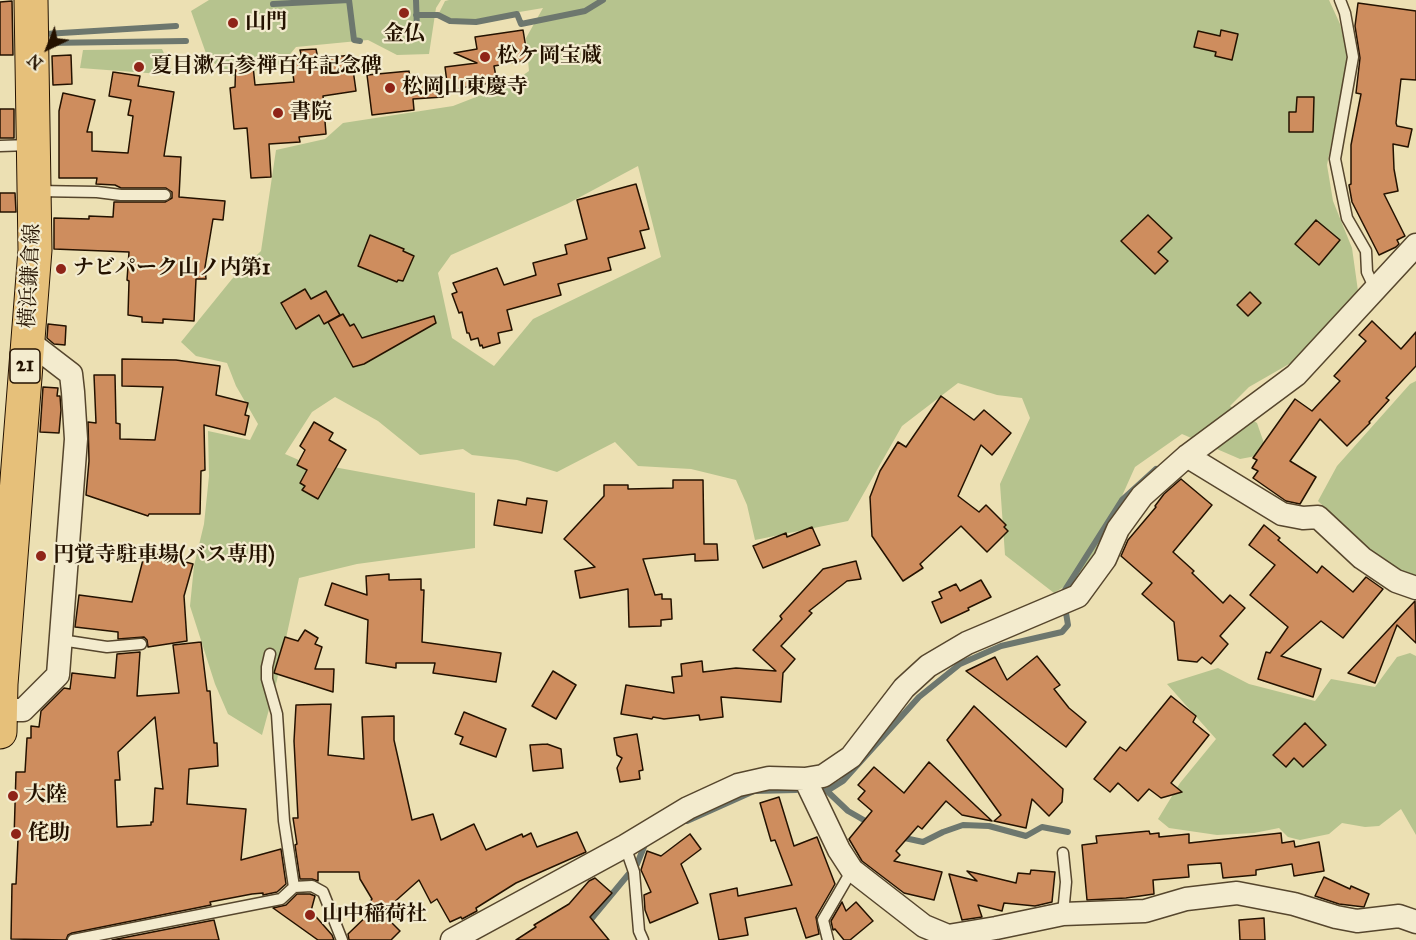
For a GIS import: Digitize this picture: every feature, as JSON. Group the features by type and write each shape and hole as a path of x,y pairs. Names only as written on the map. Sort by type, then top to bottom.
{"main road":[{"name":"横浜鎌倉線","path":"0,732 15,426 28,341 35,250 31,0"}],"street":[{"path":"452,940 625,846 688,808 738,785 769,778 805,779 823,776 851,757 904,688 943,656 967,643 1078,596 1105,558 1118,529 1142,495 1187,456 1296,375 1416,245"},
{"path":"0,710 23,710 58,675 61,640 76,439 74,392 71,374 28,341"},
{"path":"1187,456 1282,514 1304,518 1318,517 1362,558 1396,581 1416,588"},
{"path":"805,779 839,850 852,870 922,933 948,936 1063,914 1145,910 1185,898 1237,893 1294,904 1357,921 1399,916 1416,922"}],"lane":[{"path":"1340,0 1345,13 1353,57 1335,159 1347,218 1366,251 1367,272 1375,289"},
{"path":"0,146 34,145"},
{"path":"34,190 165,195"},
{"path":"61,640 107,647 141,644"},
{"path":"270,654 267,679 277,714 284,821 294,887"},
{"path":"625,846 634,872 639,931 643,940"},
{"path":"1063,853 1066,882 1063,914"},
{"path":"828,940 823,920 852,870"},
{"path":"73,940 281,899 294,887 312,886 323,892 342,940"}],"green space":[{"path":"209,0 441,0 436,8 429,54 397,55 368,40 296,47 282,64 233,76 208,59 191,11"},
{"path":"1329,0 1340,24 1348,57 1327,165 1333,201 1352,248 1358,291 1296,360 1249,387 1230,406 1257,423 1265,446 1256,456 1240,459 1182,434 1135,467 1088,572 1054,593 1005,555 1000,484 1030,418 1022,398 997,395 958,383 902,426 848,521 755,540 747,505 736,480 691,469 638,466 615,442 557,472 517,460 472,455 463,449 420,455 378,421 335,397 312,412 285,454 301,461 475,493 475,548 357,564 299,578 277,680 262,735 228,714 215,684 190,606 194,566 204,524 209,476 208,431 250,440 258,424 236,386 227,363 196,356 181,342 232,279 261,251 276,150 325,139 343,123 453,106 512,83 529,71 526,38 543,8 478,19 450,19 439,13 445,1","holes":["638,166 661,257 533,319 494,366 452,338 438,273 451,255 567,204"]},
{"path":"162,49 174,75 80,68 83,50"},
{"path":"1416,381 1416,579 1400,573 1349,532 1318,501 1337,466 1410,384"},
{"path":"1410,653 1416,656 1416,835 1401,809 1379,826 1365,827 1342,823 1329,834 1300,840 1288,837 1279,828 1254,833 1217,835 1169,828 1158,819 1180,783 1216,739 1167,684 1218,668 1249,684 1315,701 1331,679 1375,687 1397,657"}],"building":[{"path":"12,1 13,55 0,55 0,2"},
{"path":"1358,3 1416,11 1416,80 1401,79 1396,123 1397,126 1412,129 1408,147 1393,144 1398,191 1384,194 1405,236 1397,240 1399,244 1396,247 1379,255 1352,202 1349,185 1351,184 1351,145 1361,94 1356,93 1360,58 1355,26"},
{"name":"松ケ岡宝蔵","path":"523,30 528,60 494,66 497,82 448,90 445,67 477,63 454,53 477,49 475,37"},
{"path":"1221,30 1238,34 1232,60 1215,56 1216,52 1194,47 1198,31 1220,36"},
{"path":"316,49 318,59 351,55 356,91 323,96 326,134 299,137 300,142 269,144 271,177 251,178 247,128 234,129 230,88 235,87 236,57 252,56 255,85 294,82 291,60 302,58 300,50"},
{"path":"71,55 72,84 53,85 52,56"},
{"path":"409,71 411,83 442,80 443,97 413,99 414,110 372,115 367,75"},
{"path":"113,72 140,76 138,86 174,92 164,156 181,157 179,197 225,201 223,220 213,219 205,267 206,279 196,279 194,321 163,319 163,323 142,322 142,317 128,315 129,252 54,249 54,218 113,217 114,202 165,202 172,198 172,192 166,188 121,188 115,185 96,184 97,178 59,178 59,111 63,93 95,100 87,132 92,132 92,151 128,153 133,116 128,115 131,100 109,96"},
{"path":"1297,97 1314,97 1313,132 1289,132 1289,112 1296,112"},
{"path":"0,109 14,109 14,138 0,138"},
{"path":"636,184 649,229 640,231 645,248 608,258 611,270 558,284 561,295 507,310 512,330 498,333 500,343 483,348 478,338 471,340 462,312 459,313 452,294 457,292 453,283 497,268 504,285 536,275 533,263 567,254 565,245 587,239 577,200"},
{"path":"0,193 15,193 16,212 0,212"},
{"path":"1148,215 1172,238 1158,252 1168,261 1155,274 1121,241"},
{"path":"1316,220 1340,240 1319,265 1295,244"},
{"path":"370,235 404,249 403,251 414,256 403,281 398,280 397,282 358,266"},
{"path":"305,289 311,299 326,291 340,315 324,324 319,315 296,329 281,303"},
{"path":"1250,292 1261,303 1248,316 1237,305"},
{"path":"343,314 350,326 354,324 362,338 434,316 436,323 364,364 353,367 328,322"},
{"path":"1372,321 1401,349 1416,332 1416,366 1386,398 1389,400 1370,423 1347,446 1320,419 1290,461 1316,477 1300,504 1286,501 1253,478 1258,471 1252,468 1257,460 1253,458 1295,399 1312,411 1340,381 1334,376 1366,341 1359,335"},
{"path":"48,324 66,326 65,345 54,344 47,338"},
{"path":"122,359 176,360 220,366 216,395 248,403 245,415 249,416 245,435 204,425 205,470 201,471 200,514 149,514 148,516 86,495 89,461 88,422 96,423 94,375 115,375 116,423 120,424 120,439 155,440 163,387 122,386"},
{"path":"43,387 58,388 57,396 60,396 61,410 59,433 40,432"},
{"path":"941,396 974,420 984,410 1011,433 992,455 981,445 958,496 979,512 986,505 1006,525 1004,527 1008,531 987,552 961,526 920,564 923,568 903,581 872,536 870,497 880,471 898,442 906,447"},
{"path":"314,422 333,433 329,440 346,450 318,499 302,490 305,486 300,483 307,470 297,465 305,450 300,446"},
{"path":"1181,479 1212,505 1173,552 1223,603 1230,595 1245,608 1220,636 1228,644 1211,664 1202,657 1197,662 1178,660 1174,622 1142,594 1152,583 1121,556 1128,540 1164,494"},
{"path":"673,480 703,480 704,544 717,544 718,560 695,561 695,554 643,559 655,595 662,594 662,599 671,599 672,619 661,620 661,626 629,627 628,589 580,598 575,571 595,567 564,539 604,496 604,485 628,485 628,489 673,488"},
{"path":"527,498 547,501 542,533 494,525 498,500 526,505"},
{"path":"1264,525 1317,573 1322,566 1353,592 1366,577 1383,589 1343,638 1321,621 1281,656 1321,669 1313,697 1258,679 1266,652 1270,653 1288,627 1250,595 1275,565 1249,545"},
{"path":"812,527 820,545 763,568 753,546 786,533 787,537"},
{"path":"148,552 193,564 184,596 187,641 148,647 144,637 118,639 118,632 75,627 79,595 132,602 144,556 147,557"},
{"path":"856,561 861,579 847,581 809,611 812,613 781,646 795,659 783,673 781,702 721,697 723,717 700,720 699,715 664,719 653,717 652,719 621,714 626,685 674,693 672,677 682,676 681,664 702,661 703,672 736,668 776,671 753,650 782,619 780,616 823,569"},
{"path":"389,574 389,580 421,579 421,590 424,590 422,642 501,653 496,682 433,673 435,663 396,663 396,668 366,663 368,620 325,605 332,583 367,595 366,576"},
{"path":"981,580 991,597 941,623 932,602 942,598 939,592 956,584 960,591"},
{"path":"1415,601 1416,643 1397,625 1375,683 1348,673"},
{"path":"305,630 318,638 315,644 322,647 315,669 334,669 333,692 274,673 285,637 298,641"},
{"path":"201,642 207,691 210,691 214,743 217,743 218,766 189,769 187,804 246,809 241,860 281,849 286,884 277,892 210,902 211,905 72,933 66,940 11,939 12,884 16,884 18,839 14,839 16,772 25,772 27,738 31,738 31,726 39,727 41,711 64,688 70,689 72,673 115,678 117,654 140,652 137,696 179,693 173,645","holes":["155,717 163,789 155,788 151,825 117,827 115,780 120,780 118,752"]},
{"path":"1037,656 1060,685 1054,689 1069,708 1086,722 1066,747 966,671 995,657 1007,680"},
{"path":"553,671 576,685 556,719 532,706"},
{"path":"1171,696 1196,716 1193,722 1209,735 1171,783 1182,792 1161,798 1149,789 1138,801 1118,783 1110,792 1094,779 1120,747 1126,751"},
{"path":"331,704 328,755 364,759 362,717 394,716 394,740 412,820 433,814 441,840 474,824 486,850 522,834 523,837 531,833 537,847 577,832 586,852 516,883 476,908 477,911 450,922 437,899 431,903 419,880 382,913 400,931 391,940 349,940 348,934 374,909 369,903 372,899 360,879 359,872 318,872 318,881 300,879 295,845 297,844 293,818 298,818 294,741 296,705"},
{"path":"974,706 1063,789 1062,802 1049,816 1032,799 1026,828 994,821 1001,815 947,740"},
{"path":"464,712 506,729 496,757 460,744 463,737 455,734"},
{"path":"1305,723 1326,745 1303,767 1294,758 1286,767 1273,755"},
{"path":"637,734 643,770 639,771 640,779 620,782 617,768 622,758 617,755 614,738"},
{"path":"547,744 561,749 563,768 533,771 530,745"},
{"path":"929,762 992,821 962,815 946,801 922,829 918,826 896,851 900,855 894,861 942,872 934,900 904,893 862,861 849,839 872,811 858,799 865,791 858,785 874,767 904,793"},
{"path":"779,797 794,846 817,837 835,884 816,917 819,934 806,938 796,908 745,918 748,935 719,940 710,894 737,888 738,896 792,885 775,840 771,841 760,803"},
{"path":"1149,831 1150,834 1159,833 1159,837 1189,834 1189,843 1281,833 1282,843 1294,841 1295,847 1319,842 1324,871 1294,876 1292,864 1256,870 1256,875 1223,878 1221,863 1188,865 1189,877 1153,880 1154,894 1087,900 1082,845 1097,843 1096,836"},
{"path":"690,834 701,849 681,864 698,903 650,923 645,910 644,895 651,892 641,870 647,851 661,856"},
{"path":"1031,870 1055,872 1052,902 1035,906 1004,903 1002,911 978,905 982,917 962,920 949,874 977,881 967,871 1016,883 1018,873 1030,874"},
{"path":"1324,877 1350,889 1351,886 1369,894 1364,907 1339,904 1315,896"},
{"path":"595,878 612,893 590,917 609,940 516,940 536,927 534,925 569,904 589,881"},
{"path":"297,894 315,896 311,911 334,940 318,940 273,908 286,905"},
{"path":"842,902 846,911 856,902 873,921 850,940 844,940 835,929 833,930 831,921"},
{"path":"1264,918 1265,940 1240,940 1239,920"},
{"path":"214,920 219,940 112,940"}],"waterway":[{"path":"273,4 349,0 354,40 360,41"},
{"path":"416,0 417,30"},
{"path":"416,15 438,15 450,21 476,22 517,14 521,24 585,11 603,0"},
{"path":"45,34 176,26"},
{"path":"45,43 186,41"},
{"path":"1063,597 1063,593 1122,500 1156,469"},
{"path":"815,790 827,791 843,781 919,697 960,664 1001,646 1062,632 1068,625 1065,607"},
{"path":"687,821 754,791 796,790"},
{"path":"827,791 848,811 869,823"},
{"path":"900,837 923,842 963,825 989,826 1026,836 1042,827 1068,832"},
{"path":"588,923 637,864 646,842"}],"place":[{"name":"金仏","path":"404,13"},
{"name":"山門","path":"233,23"},
{"name":"松ケ岡宝蔵","path":"485,57"},
{"name":"夏目漱石参禅百年記念碑","path":"139,67"},
{"name":"松岡山東慶寺","path":"390,88"},
{"name":"書院","path":"278,113"},
{"name":"ナビパーク山ノ内第1","path":"61,269"},
{"name":"円覚寺駐車場(バス専用)","path":"41,556"},
{"name":"大陸","path":"13,796"},
{"name":"侘助","path":"16,834"},
{"name":"山中稲荷社","path":"310,915"}]}
